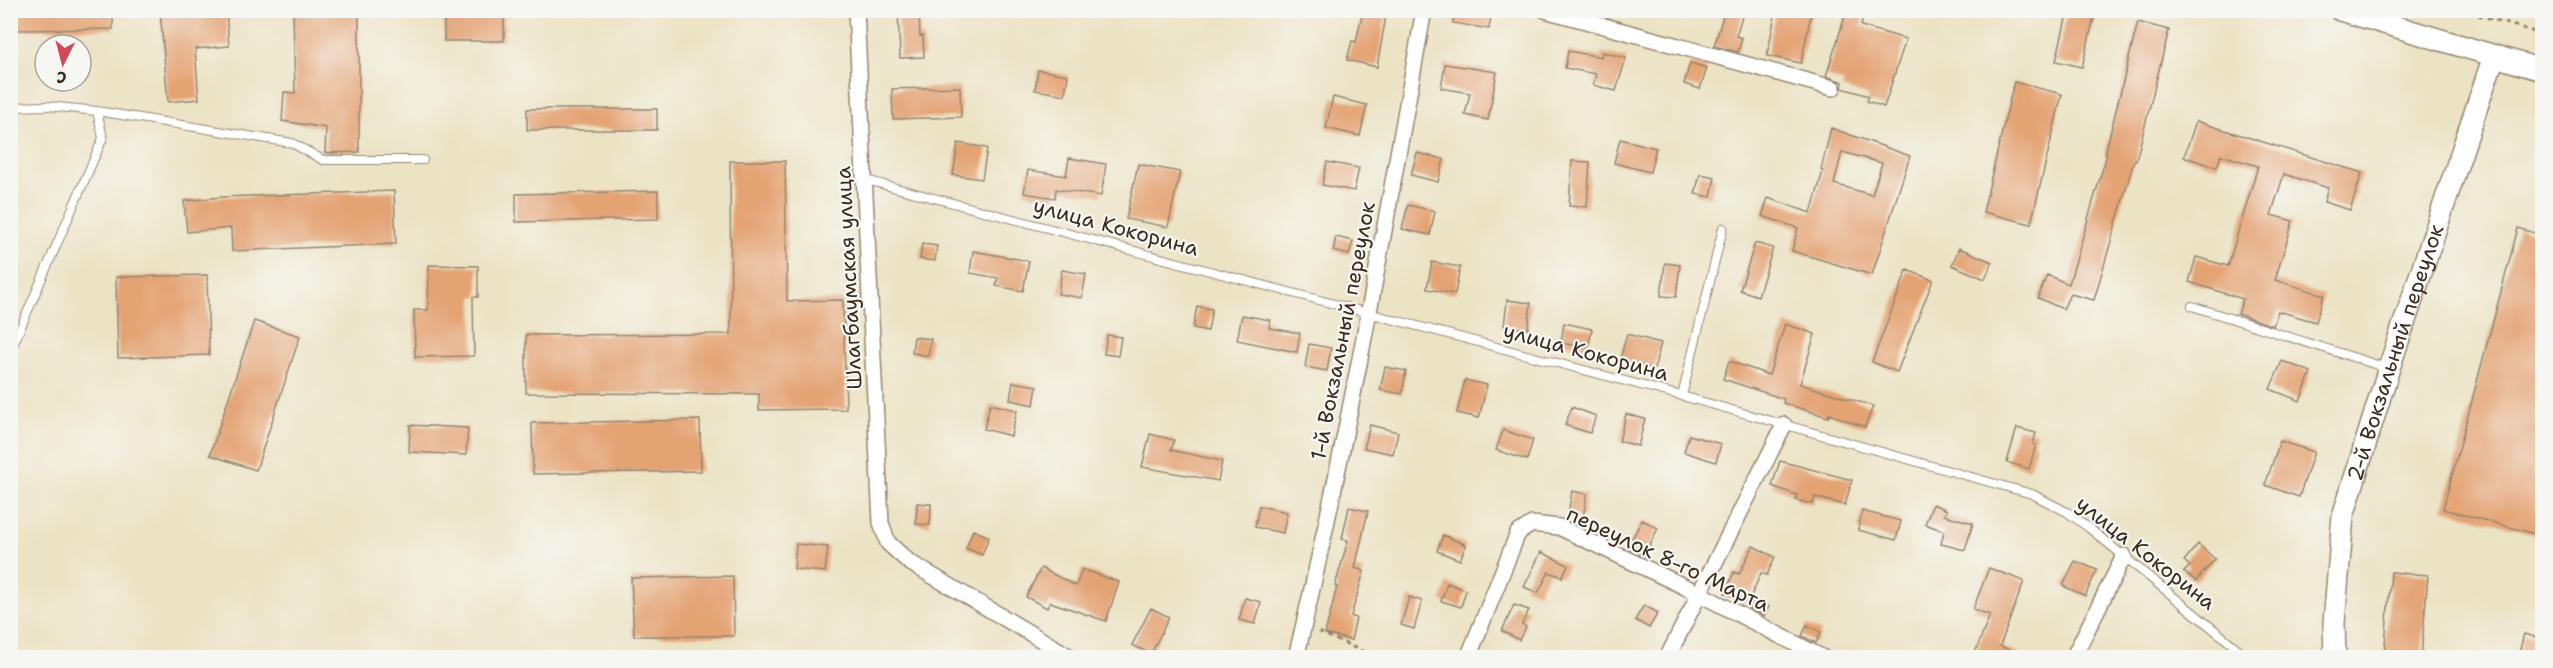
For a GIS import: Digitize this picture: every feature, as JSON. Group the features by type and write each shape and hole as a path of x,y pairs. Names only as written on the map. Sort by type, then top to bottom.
{"main road":[{"path":"2342,11 2542,70"},
{"name":"2-й Вокзальный переулок","path":"2335,657 2334,623 2343,516 2389,368 2494,56"}],"street":[{"name":"Шлагбаумская улица","path":"856,10 881,523 888,543 909,562 1072,657"},
{"name":"1-й Вокзальный переулок","path":"1296,657 1314,587 1370,313 1424,10"},
{"path":"1545,10 1833,88"},
{"path":"1666,657 1784,425"},
{"name":"переулок 8-го Марта","path":"1468,657 1518,533 1532,524 1558,526 1698,593 1823,657"},
{"path":"2073,657 2124,556"}],"lane":[{"path":"10,107 48,106 97,111 292,143 323,160 423,160"},
{"path":"10,352 103,138 97,111"},
{"name":"улица Кокорина","path":"866,180 1682,396 2032,494 2067,512 2249,657"},
{"path":"1682,396 1723,228"},
{"path":"2192,306 2389,368"}],"path":[{"path":"2461,10 2542,34"},
{"path":"1304,626 1378,657"}],"building":[{"path":"10,10 113,10 113,29 10,30"},
{"path":"160,10 226,10 229,46 195,49 199,99 168,102"},
{"path":"293,10 359,10 359,152 325,153 326,128 282,121 284,92 295,93"},
{"path":"444,10 504,10 504,41 444,41"},
{"path":"898,10 919,10 924,57 900,58"},
{"path":"1363,10 1387,10 1377,67 1347,60 1352,41 1356,42"},
{"path":"1455,10 1492,10 1489,29 1453,23"},
{"path":"1725,10 1744,10 1736,36 1742,38 1738,52 1714,46"},
{"path":"1776,10 1812,10 1801,63 1767,56"},
{"path":"1847,10 1865,10 1861,26 1906,39 1884,107 1867,101 1869,96 1842,88 1843,82 1826,76"},
{"path":"2068,10 2096,10 2082,67 2056,61"},
{"path":"2138,22 2169,30 2136,161 2134,161 2094,300 2070,294 2063,309 2038,298 2047,275 2069,284 2107,154 2105,154"},
{"path":"1568,51 1601,57 1602,52 1626,58 1616,91 1593,85 1596,74 1565,68"},
{"path":"1690,63 1707,68 1700,89 1684,84"},
{"path":"1445,64 1497,72 1488,120 1465,115 1470,93 1441,88"},
{"path":"1038,70 1068,75 1065,95 1035,90"},
{"path":"2014,82 2062,94 2031,224 1983,212"},
{"path":"960,87 961,117 893,119 892,89"},
{"path":"1333,97 1367,105 1360,136 1326,128"},
{"path":"527,109 657,109 657,130 527,130"},
{"path":"2196,121 2362,173 2350,210 2324,202 2328,188 2284,174 2271,215 2293,221 2275,280 2324,295 2316,322 2278,311 2273,326 2238,314 2243,299 2189,282 2196,257 2228,266 2258,166 2221,155 2217,167 2184,157"},
{"path":"1831,128 1910,156 1872,275 1792,251 1798,228 1762,216 1768,198 1811,213 1823,171 1821,170","holes":["1842,152 1882,163 1872,195 1834,184"]},
{"path":"1620,139 1656,148 1650,172 1614,163"},
{"path":"958,143 987,148 982,179 953,175"},
{"path":"1417,153 1444,159 1438,182 1411,175"},
{"path":"1069,158 1106,164 1101,196 1056,189 1055,198 1024,193 1028,170 1066,176"},
{"path":"730,161 785,161 787,301 843,300 846,409 759,410 759,394 526,393 526,335 731,334"},
{"path":"1572,161 1590,162 1587,207 1569,206"},
{"path":"1327,162 1359,168 1354,191 1322,185"},
{"path":"1138,164 1180,172 1168,227 1126,219"},
{"path":"1700,174 1715,177 1711,197 1695,194"},
{"path":"394,191 396,244 232,251 231,228 187,232 184,201 222,197"},
{"path":"658,191 658,219 516,222 516,194"},
{"path":"1408,205 1435,211 1430,235 1402,229"},
{"path":"2518,228 2542,235 2542,536 2443,509"},
{"path":"1336,237 1353,241 1349,255 1333,251"},
{"path":"1755,243 1773,248 1758,296 1740,290"},
{"path":"922,244 937,246 935,261 920,259"},
{"path":"1959,248 1992,262 1985,279 1952,265"},
{"path":"973,251 1029,261 1023,291 996,286 998,278 970,273"},
{"path":"1432,262 1460,267 1455,294 1427,289"},
{"path":"1665,263 1680,265 1676,297 1661,296"},
{"path":"429,265 478,266 478,297 473,297 474,356 415,357 414,310 428,310"},
{"path":"1062,270 1086,274 1082,298 1058,294"},
{"path":"1907,270 1933,280 1897,372 1872,362"},
{"path":"207,275 209,355 118,358 116,277"},
{"path":"1507,300 1531,303 1528,329 1504,326"},
{"path":"1197,306 1212,309 1208,331 1193,328"},
{"path":"1242,315 1270,320 1269,328 1300,333 1297,352 1237,340"},
{"path":"254,321 300,336 256,470 210,455"},
{"path":"1564,323 1592,329 1588,348 1561,343"},
{"path":"1785,324 1815,334 1800,384 1873,406 1865,427 1829,414 1828,417 1783,403 1784,399 1723,379 1729,361 1769,375"},
{"path":"1627,334 1661,343 1654,369 1620,359"},
{"path":"1107,335 1121,337 1118,356 1104,354"},
{"path":"914,337 931,339 928,356 912,353"},
{"path":"1309,344 1331,348 1327,371 1305,367"},
{"path":"2282,361 2311,372 2300,401 2270,389"},
{"path":"1385,367 1406,371 1402,394 1380,390"},
{"path":"1465,380 1487,385 1479,418 1457,413"},
{"path":"1013,382 1037,386 1034,405 1010,400"},
{"path":"990,404 1017,410 1011,436 984,429"},
{"path":"1572,407 1596,416 1590,433 1565,425"},
{"path":"1626,414 1645,419 1638,446 1619,441"},
{"path":"700,420 701,471 533,474 532,423"},
{"path":"410,425 468,428 466,455 409,452"},
{"path":"1370,425 1398,432 1393,454 1364,448"},
{"path":"2017,428 2036,433 2033,444 2036,445 2029,469 2007,462"},
{"path":"1503,430 1533,440 1527,460 1496,450"},
{"path":"1150,434 1174,440 1171,450 1222,461 1218,481 1142,467"},
{"path":"1689,435 1721,444 1716,462 1684,452"},
{"path":"2280,441 2314,452 2299,497 2265,485"},
{"path":"1780,461 1852,480 1845,505 1815,497 1813,504 1796,500 1797,495 1772,486"},
{"path":"1572,491 1587,494 1583,518 1568,515"},
{"path":"917,503 931,504 930,525 916,524"},
{"path":"1933,504 1947,510 1944,515 1973,523 1965,550 1941,544 1944,531 1925,524"},
{"path":"1259,506 1287,512 1283,533 1255,527"},
{"path":"1349,507 1368,511 1355,568 1364,571 1351,616 1356,618 1351,640 1325,634 1348,540 1342,539"},
{"path":"1862,511 1901,521 1896,540 1858,530"},
{"path":"1642,520 1658,528 1644,556 1627,548"},
{"path":"973,530 989,537 982,555 966,548"},
{"path":"1443,535 1466,545 1460,560 1437,551"},
{"path":"796,544 828,547 825,572 794,569"},
{"path":"2198,544 2215,559 2196,581 2184,572 2190,566 2184,561"},
{"path":"1753,546 1775,557 1767,575 1761,573 1748,603 1725,593 1734,572 1739,574"},
{"path":"1541,552 1568,565 1562,577 1549,572 1538,593 1524,587"},
{"path":"2075,561 2097,570 2085,596 2063,586"},
{"path":"1041,568 1076,586 1082,569 1119,582 1106,621 1050,602 1047,608 1026,597"},
{"path":"1989,568 2024,581 2000,646 2026,657 1987,657 1975,653 1990,615 1973,609"},
{"path":"2391,572 2428,575 2421,657 2384,657"},
{"path":"733,576 734,636 634,636 631,578"},
{"path":"1447,583 1466,590 1461,607 1441,601"},
{"path":"1409,597 1422,601 1414,629 1401,625"},
{"path":"1245,598 1261,602 1255,624 1239,620"},
{"path":"1755,599 1769,607 1764,616 1749,609"},
{"path":"1514,605 1529,610 1522,624 1526,627 1519,640 1502,631"},
{"path":"1644,605 1658,613 1649,628 1635,620"},
{"path":"1151,608 1169,617 1151,654 1132,645"},
{"path":"1807,625 1821,632 1816,643 1802,636"},
{"path":"2524,634 2542,639 2542,657 2518,657"}]}
